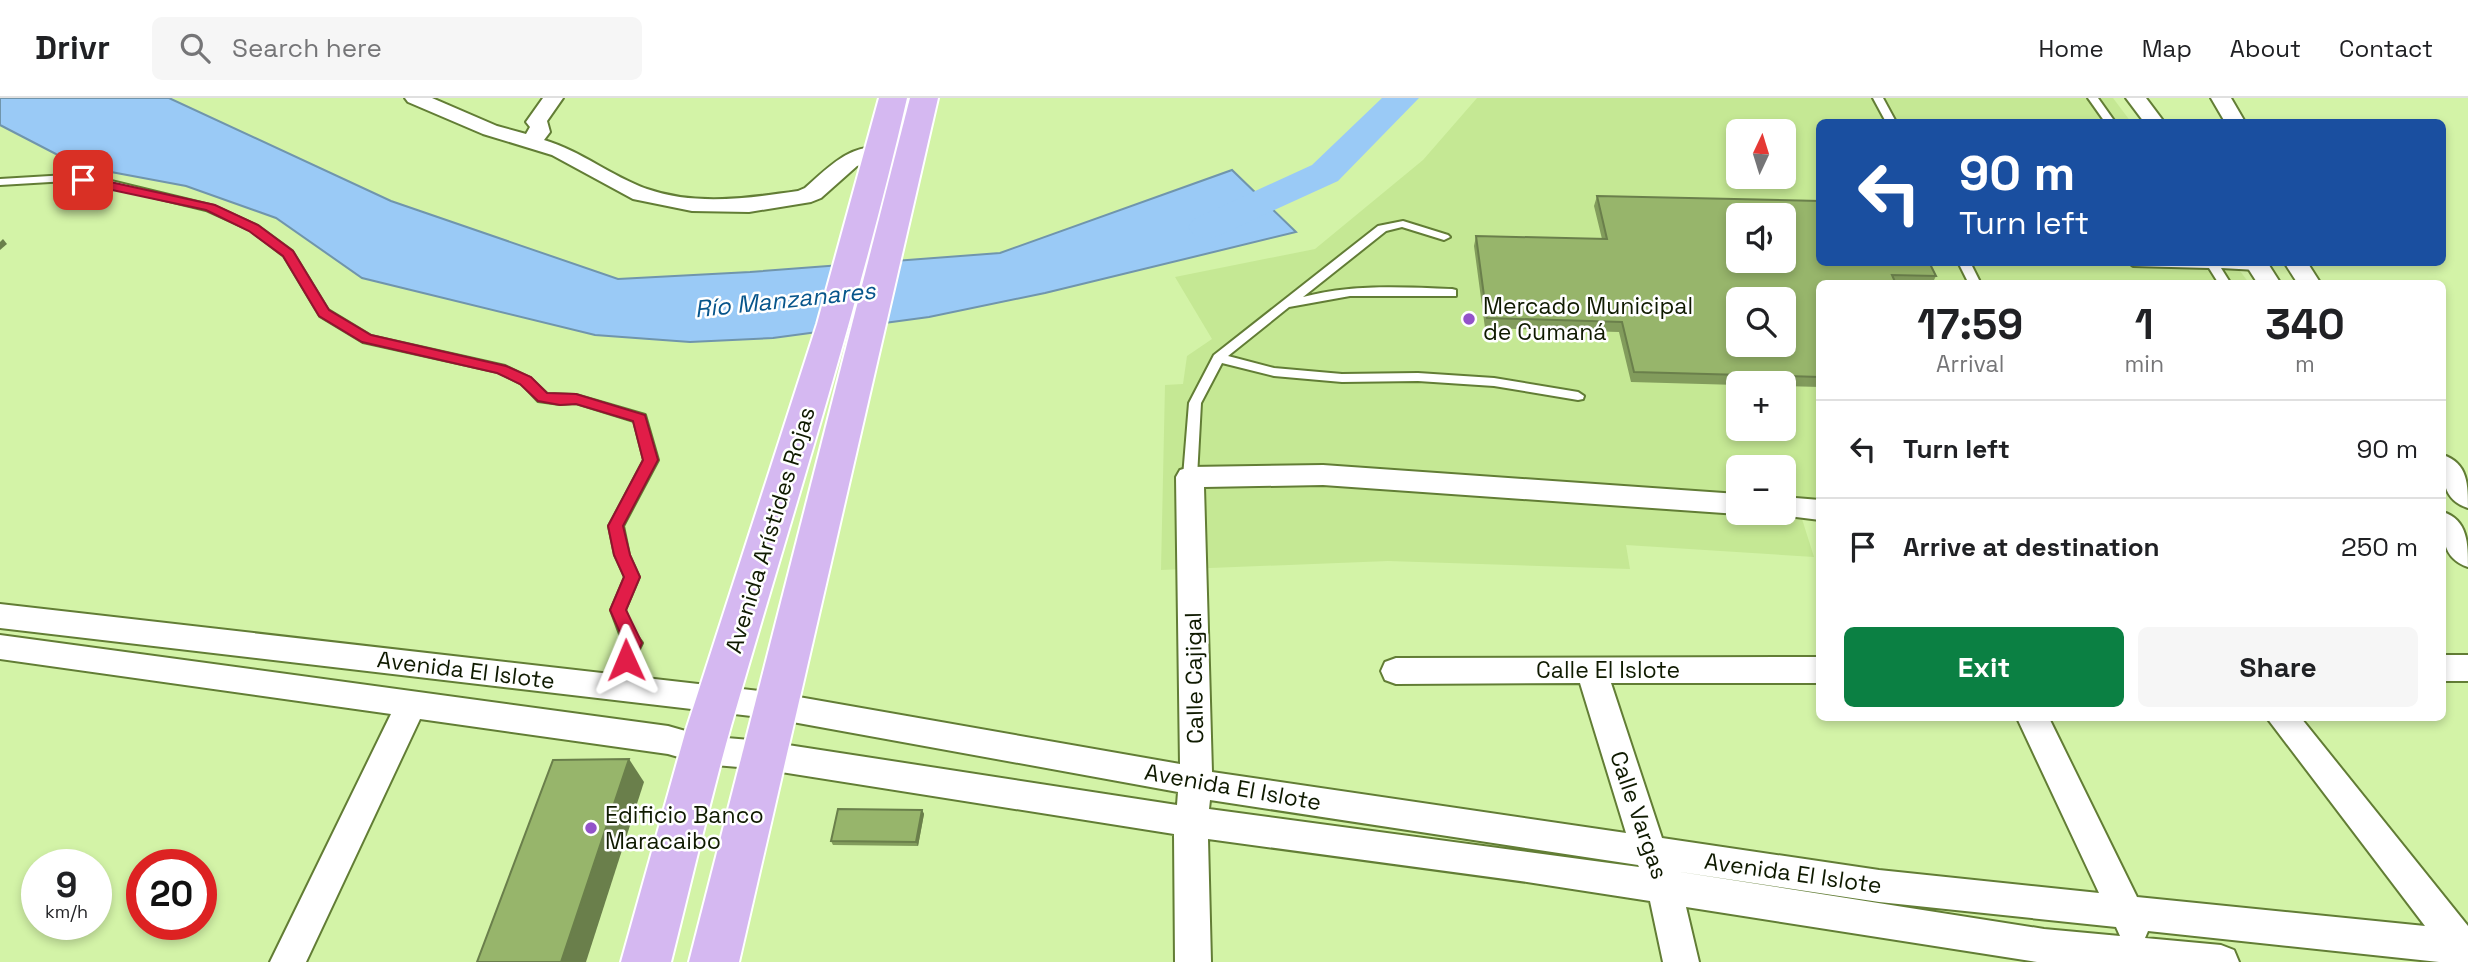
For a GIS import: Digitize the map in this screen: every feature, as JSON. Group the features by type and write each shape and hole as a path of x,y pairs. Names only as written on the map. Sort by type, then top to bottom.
{"main road":[{"name":"Avenida Arístides Rojas","path":"714,962 776,706 822,427 886,174 893,98"},
{"name":"Avenida Arístides Rojas","path":"886,174 923,98"},
{"name":"Avenida Arístides Rojas","path":"646,962 717,700 822,427"}],"street":[{"path":"415,98 490,130 559,151 641,194 710,206 749,205 803,197 813,193 849,161 863,155 886,174"},
{"path":"530,142 540,132 540,126 536,122 552,98"},
{"path":"2136,98 2152,119"},
{"path":"2221,98 2233,119"},
{"path":"2446,469 2468,498"},
{"path":"1190,477 1323,475 1726,503"},
{"name":"Calle Cajigal","path":"1190,477 1196,781 1192,822 1193,962"},
{"path":"1796,508 1816,510"},
{"path":"2446,526 2468,556"},
{"name":"Avenida El Islote","path":"0,616 776,706 1196,781 1217,788 1879,886 2466,950"},
{"name":"Avenida El Islote","path":"0,647 668,740 704,750 762,755 1192,822 1486,860 2044,946 2147,959 2221,962"},
{"path":"2446,668 2468,668"},
{"name":"Calle Vargas","path":"1591,670 1649,851 1664,887 1681,962"},
{"name":"Calle El Islote","path":"1396,671 1816,670"},
{"path":"288,962 412,703"},
{"path":"2035,721 2128,913 2147,959"},
{"path":"2285,721 2466,950"}],"lane":[{"path":"1878,98 1889,119"},
{"path":"2093,98 2108,119"},
{"path":"0,182 67,178 99,181 210,208 254,228 288,254 324,313 366,339 501,369 526,381 543,398 576,399 640,418 651,460 615,526 622,555 632,577 618,610 626,634 634,643 613,687"},
{"path":"1190,477 1195,403 1218,358 1382,228 1403,224 1444,237"},
{"path":"2232,266 2261,270"},
{"path":"1279,308 1310,298 1350,292 1452,293"},
{"path":"1218,358 1274,372 1342,378 1418,377 1494,382 1578,396"}],"shaded area":[{"name":"Mercado Municipal de Cumaná","path":"1477,98 2113,98 2129,119 1816,119 1816,266 2236,266 2247,280 1816,280 1816,501 1796,500 1814,557 1626,545 1630,569 1388,561 1161,570 1165,385 1183,384 1187,356 1212,339 1175,277 1315,249 1423,160"}],"water":[{"path":"0,98 169,98 391,201 618,279 1000,253 1232,170 1296,232 1045,293 929,317 773,338 690,342 595,335 362,278 276,218 186,186 79,166 0,125"}],"building":[{"path":"1597,196 1816,201 1816,266 1931,266 1936,276 1892,275 1894,280 1816,280 1816,377 1796,376 1796,371 1726,371 1726,374 1634,372 1622,322 1487,318 1476,236 1607,239"},
{"path":"629,759 561,962 477,962 553,760"},
{"path":"838,809 922,810 916,842 831,841"}],"waterway":[{"name":"Río Manzanares","path":"1207,227 1325,173 1402,98"}],"place":[{"name":"Mercado Municipal de Cumaná","path":"1469,319"},
{"name":"Edificio Banco Maracaibo","path":"591,828"}],"route":[{"path":"83,180 99,181 210,208 254,228 288,254 324,313 366,339 501,369 526,381 543,398 576,399 640,418 651,460 615,526 622,555 632,577 618,610 626,634 634,643 626,660"}]}
